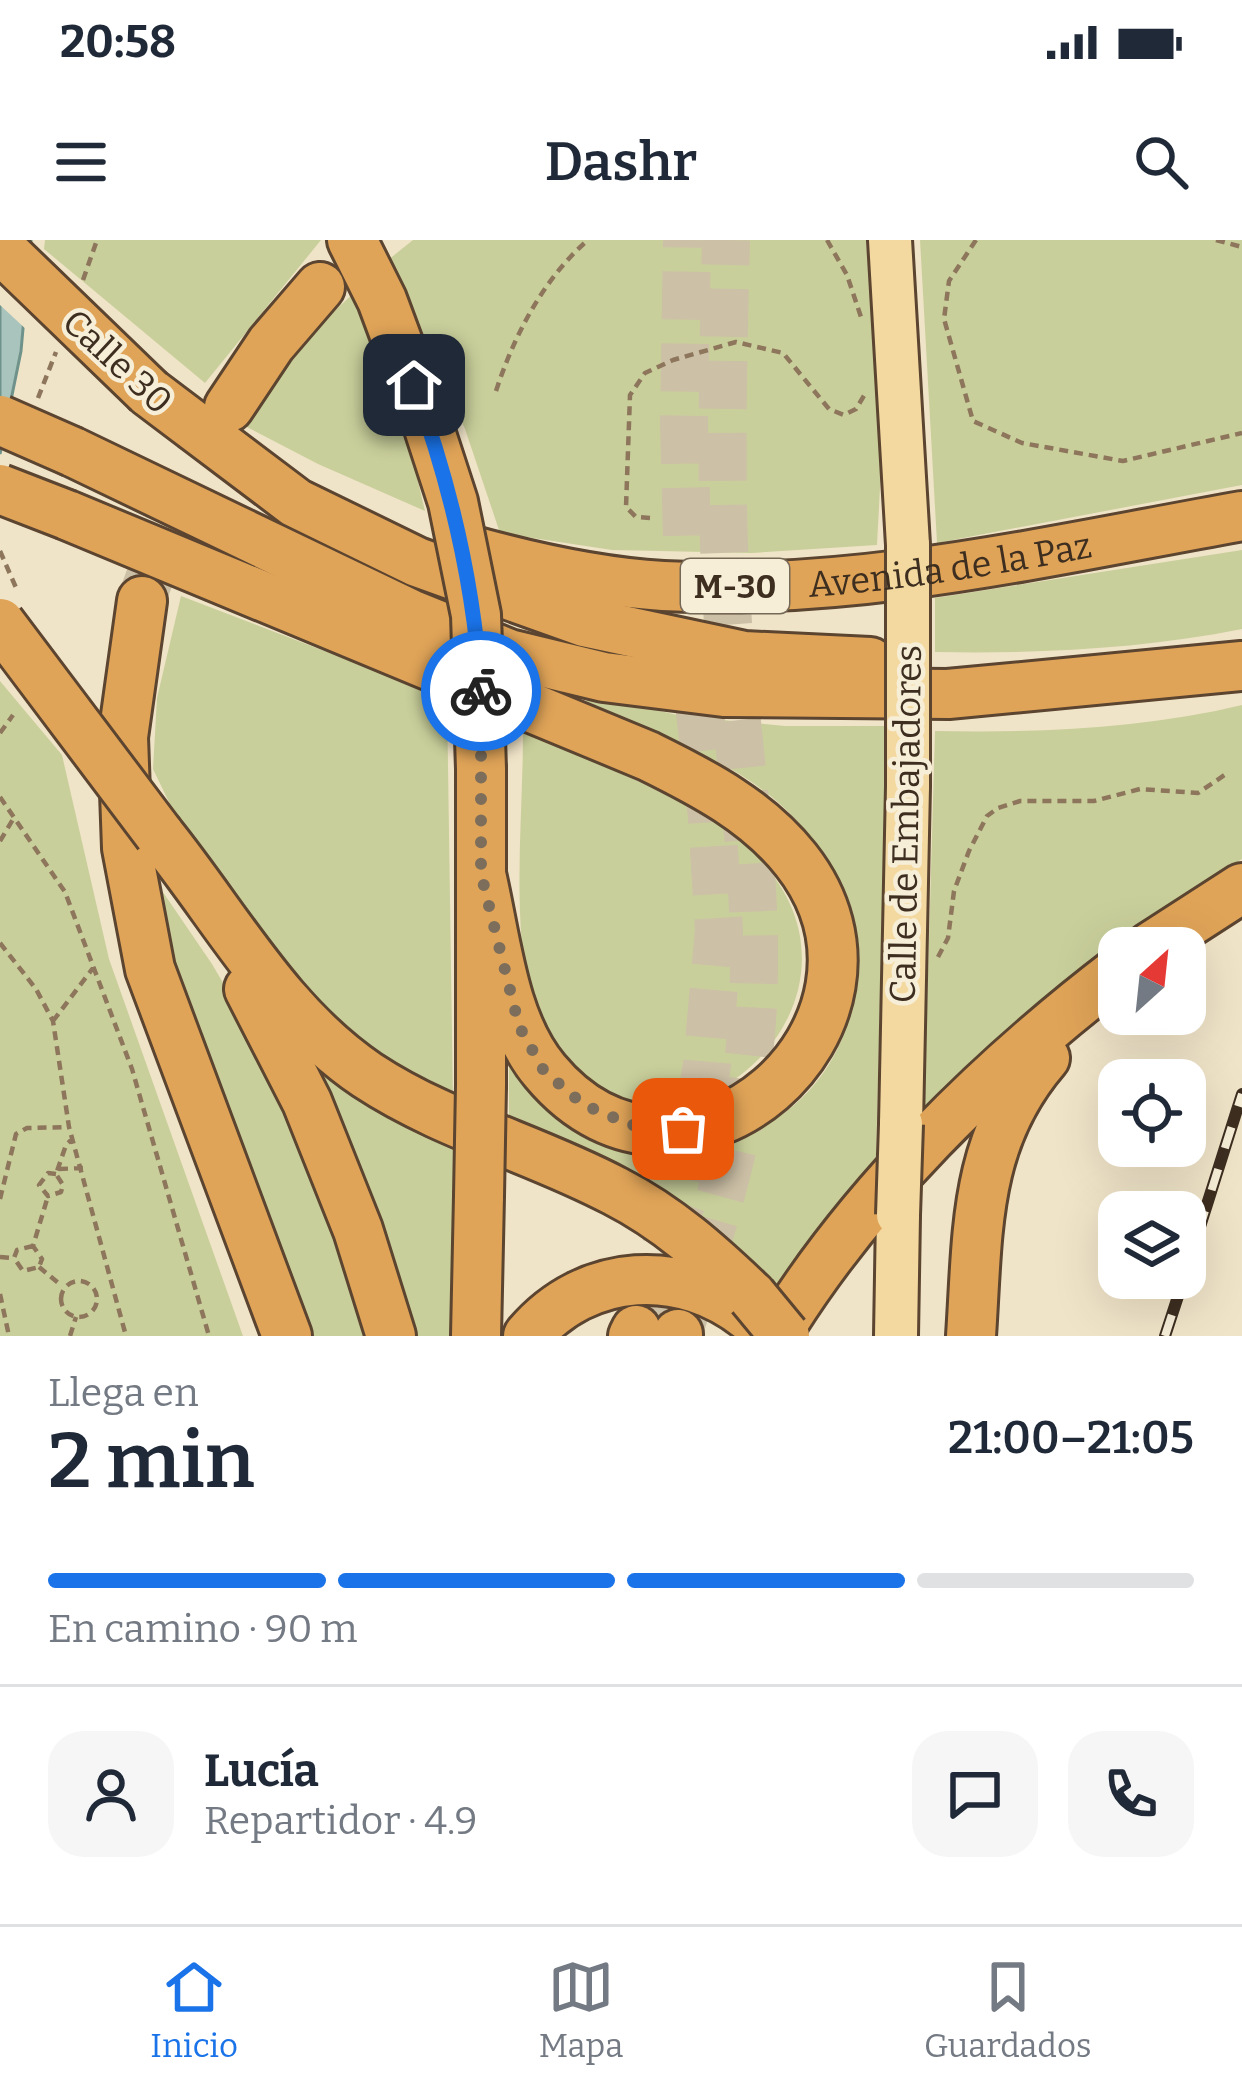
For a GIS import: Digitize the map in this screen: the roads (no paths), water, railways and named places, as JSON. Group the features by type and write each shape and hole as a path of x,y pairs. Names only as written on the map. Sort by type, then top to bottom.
{"highway":[{"path":"352,240 382,300 425,416 452,502 476,615 481,769 476,1336"},
{"name":"Calle 30","path":"0,248 148,392 243,465"},
{"path":"229,407 271,344 320,287"},
{"path":"0,420 410,614 509,654 604,677 724,692 948,694 1242,666"},
{"path":"243,465 296,503 362,537 584,622 744,656 1163,676"},
{"name":"Avenida de la Paz","path":"243,465 411,535 550,572 661,586 791,586 878,579 1242,516"},
{"path":"0,488 648,756 721,792 783,844 812,883 822,906 831,953 830,977 818,1024 795,1069 757,1104 696,1127 632,1125 584,1105 544,1071 519,1026 481,874"},
{"path":"142,601 123,737 128,848 150,969 287,1336"},
{"path":"0,623 276,992 334,1049 367,1074 456,1124 616,1191 700,1247 766,1324"},
{"path":"159,834 179,880 256,1000 307,1102 358,1230 391,1336"},
{"path":"1182,927 1242,888"},
{"path":"766,1324 829,1259 920,1150 1002,1067 1098,989"},
{"path":"971,1336 981,1187 994,1143 1011,1103 1098,998"},
{"path":"529,1336 560,1306 601,1285 625,1279 670,1280 722,1299 766,1324"}],"main road":[{"name":"Calle de Embajadores","path":"890,240 908,545 908,786 896,1336"}],"water":[{"path":"0,240 31,240 21,351 0,454"}],"tunnel":[{"path":"641,1316 685,1193 707,1065 719,930 712,817 689,617 684,423 687,240"},
{"path":"678,1334 734,1143 752,1021 753,907 723,528 726,240"},
{"path":"144,593 185,481 229,407"}],"railway":[{"path":"1206,1208 1242,1094"},
{"path":"1165,1336 1177,1299"}]}
